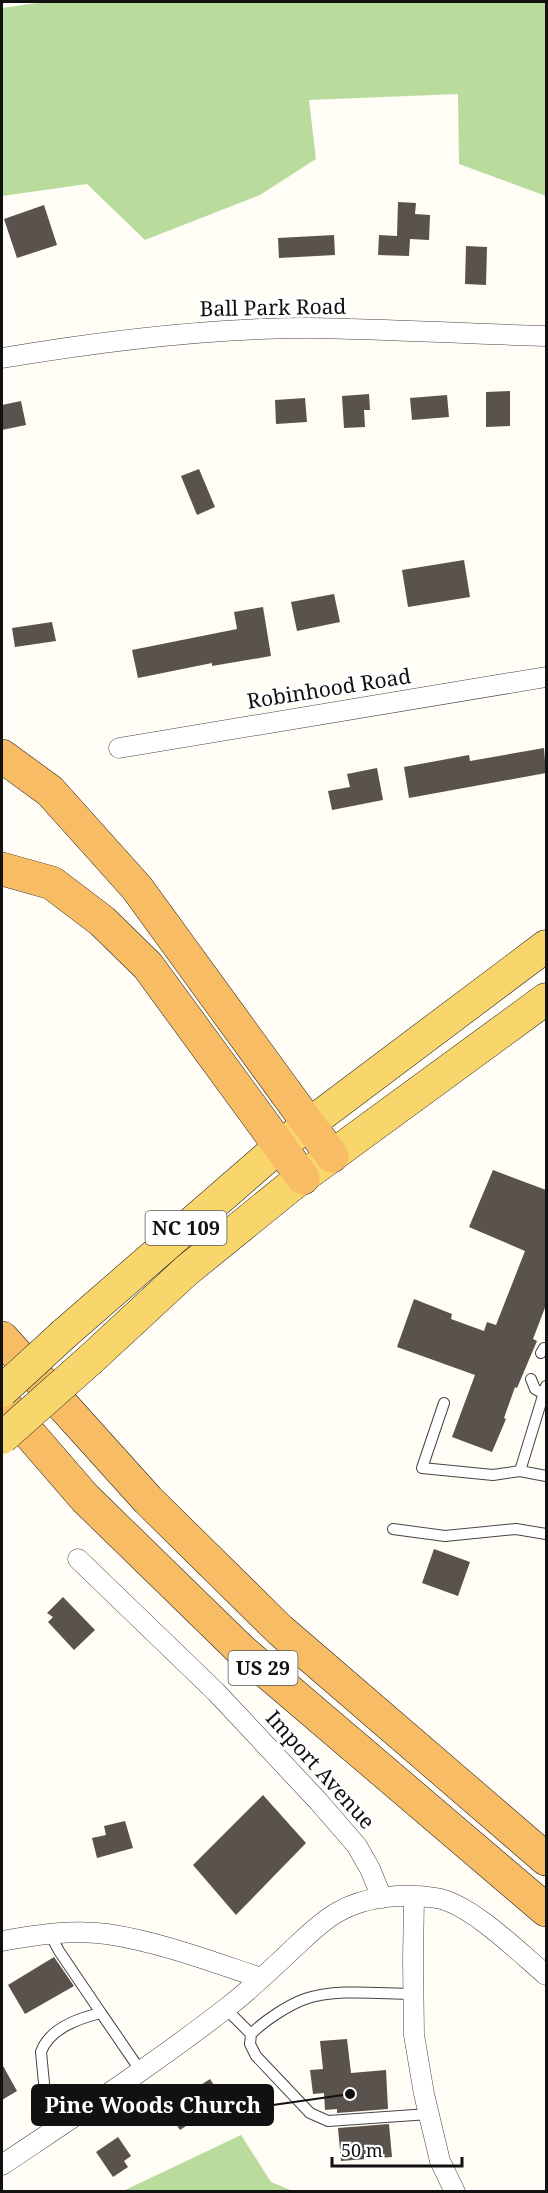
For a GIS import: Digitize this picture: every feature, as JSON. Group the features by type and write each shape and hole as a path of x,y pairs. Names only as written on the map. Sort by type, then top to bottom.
{"highway":[{"path":"2,756 50,791 137,888 332,1156"},
{"path":"2,869 52,883 102,921 148,966 303,1178"},
{"name":"US 29","path":"2,1338 148,1500 280,1630 546,1859"},
{"name":"US 29","path":"2,1402 85,1498 242,1650 546,1910"}],"main road":[{"name":"NC 109","path":"2,1391 64,1334 308,1123 546,946"},
{"name":"NC 109","path":"2,1438 186,1272 332,1156 546,999"}],"street":[{"name":"Ball Park Road","path":"2,358 134,339 309,328 546,336"},
{"name":"Robinhood Road","path":"119,748 546,677"},
{"name":"Import Avenue","path":"78,1559 216,1692 319,1802 357,1846 382,1898"},
{"path":"414,1897 414,2035 440,2161 455,2192"},
{"path":"2,2165 226,2009 312,1931 338,1912 358,1903 382,1898 436,1898 463,1909 500,1935 546,1975"},
{"path":"2,1941 68,1932 105,1933 164,1946 261,1978"}],"lane":[{"path":"520,1471 545,1390 535,1389 531,1379"},
{"path":"444,1403 422,1468 493,1475 520,1471 546,1476"},
{"path":"393,1529 445,1536 516,1529 546,1534"},
{"path":"51,1934 59,1951 140,2070"},
{"path":"413,1994 334,1994 305,1999 262,2023 251,2034 250,2044 256,2056 310,2113 328,2121 429,2114"},
{"path":"226,2009 251,2034"},
{"path":"55,2130 46,2104 43,2081 41,2052 44,2044 55,2033 81,2018 101,2013"}],"green space":[{"path":"44,2 546,2 546,196 459,164 458,94 309,100 316,159 260,195 145,240 87,184 2,196 2,8"},
{"path":"241,2135 271,2182 293,2191 123,2191"}],"building":[{"path":"398,202 416,203 415,214 430,215 429,240 410,239 409,256 378,255 379,235 397,236"},
{"path":"44,205 57,245 17,258 4,219"},
{"path":"334,235 335,255 279,258 278,238"},
{"path":"466,246 487,247 486,285 465,284"},
{"path":"510,391 510,426 486,427 486,392"},
{"path":"369,394 370,410 364,410 365,427 344,428 342,396"},
{"path":"447,395 449,417 412,420 410,398"},
{"path":"305,398 307,422 276,424 275,400"},
{"path":"21,401 26,425 2,430 2,405"},
{"path":"199,469 215,507 197,515 181,476"},
{"path":"464,560 470,597 408,607 402,570"},
{"path":"334,594 340,622 297,631 291,602"},
{"path":"263,607 271,656 212,666 212,663 138,678 132,650 237,629 234,612"},
{"path":"52,622 56,641 15,647 12,628"},
{"path":"544,748 546,773 409,798 404,767 469,755 470,761"},
{"path":"377,768 383,800 332,810 328,791 350,787 347,774"},
{"path":"493,1170 546,1190 546,1305 533,1339 537,1341 517,1388 515,1387 504,1418 506,1419 492,1452 452,1437 475,1375 397,1347 414,1299 452,1314 451,1319 484,1331 487,1322 496,1325 525,1251 469,1227"},
{"path":"434,1549 470,1562 458,1596 422,1583"},
{"path":"63,1597 95,1630 74,1650 48,1622 53,1617 47,1613"},
{"path":"263,1795 306,1843 236,1915 193,1865"},
{"path":"125,1821 133,1848 97,1858 92,1838 106,1835 104,1826"},
{"path":"54,1957 74,1986 25,2014 8,1985"},
{"path":"347,2039 351,2073 386,2070 388,2109 337,2113 337,2109 325,2110 324,2093 313,2094 310,2070 323,2069 320,2041"},
{"path":"2,2064 17,2091 2,2100"},
{"path":"210,2079 224,2101 180,2130 165,2108"},
{"path":"389,2124 392,2157 341,2161 338,2128"},
{"path":"118,2137 131,2156 124,2161 128,2167 113,2177 96,2152"}],"place":[{"name":"Pine Woods Church","path":"350,2094"}]}
